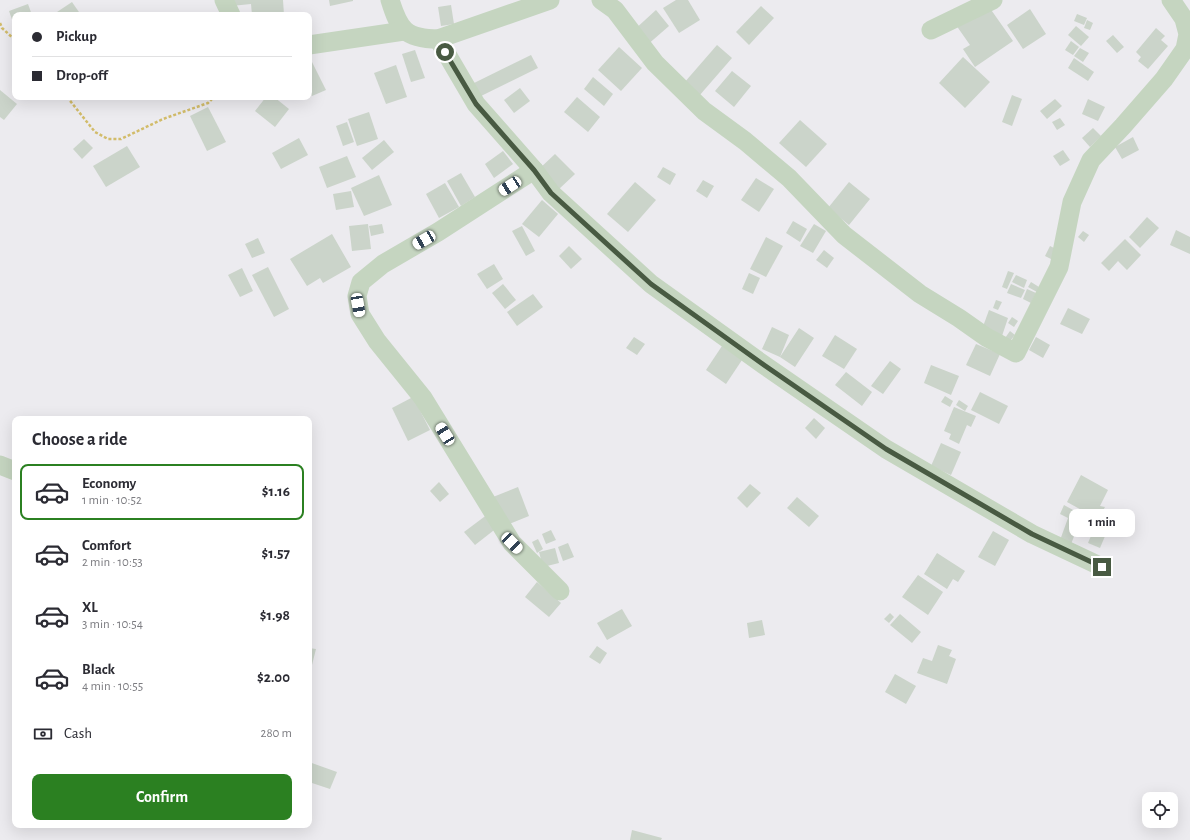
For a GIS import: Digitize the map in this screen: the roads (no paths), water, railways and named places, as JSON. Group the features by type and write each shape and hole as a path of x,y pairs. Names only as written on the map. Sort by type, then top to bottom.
{"street":[{"path":"224,0 230,12"},
{"path":"390,0 396,18 404,31 421,39 438,38 550,0"},
{"path":"601,0 615,10 655,63 698,106 745,141 789,178 844,236 920,294 986,337 1016,353 1059,267 1072,202 1091,160 1164,79 1185,49 1188,34 1184,19 1171,0"},
{"path":"931,30 993,0"},
{"path":"312,45 404,31"},
{"path":"438,38 476,104 534,170 551,193 651,284 764,365 886,449 1032,534 1102,567"},
{"path":"534,170 438,232 383,264 361,282 357,296 360,314 377,341 423,398 512,543 560,591"},
{"path":"0,465 12,470"}]}
